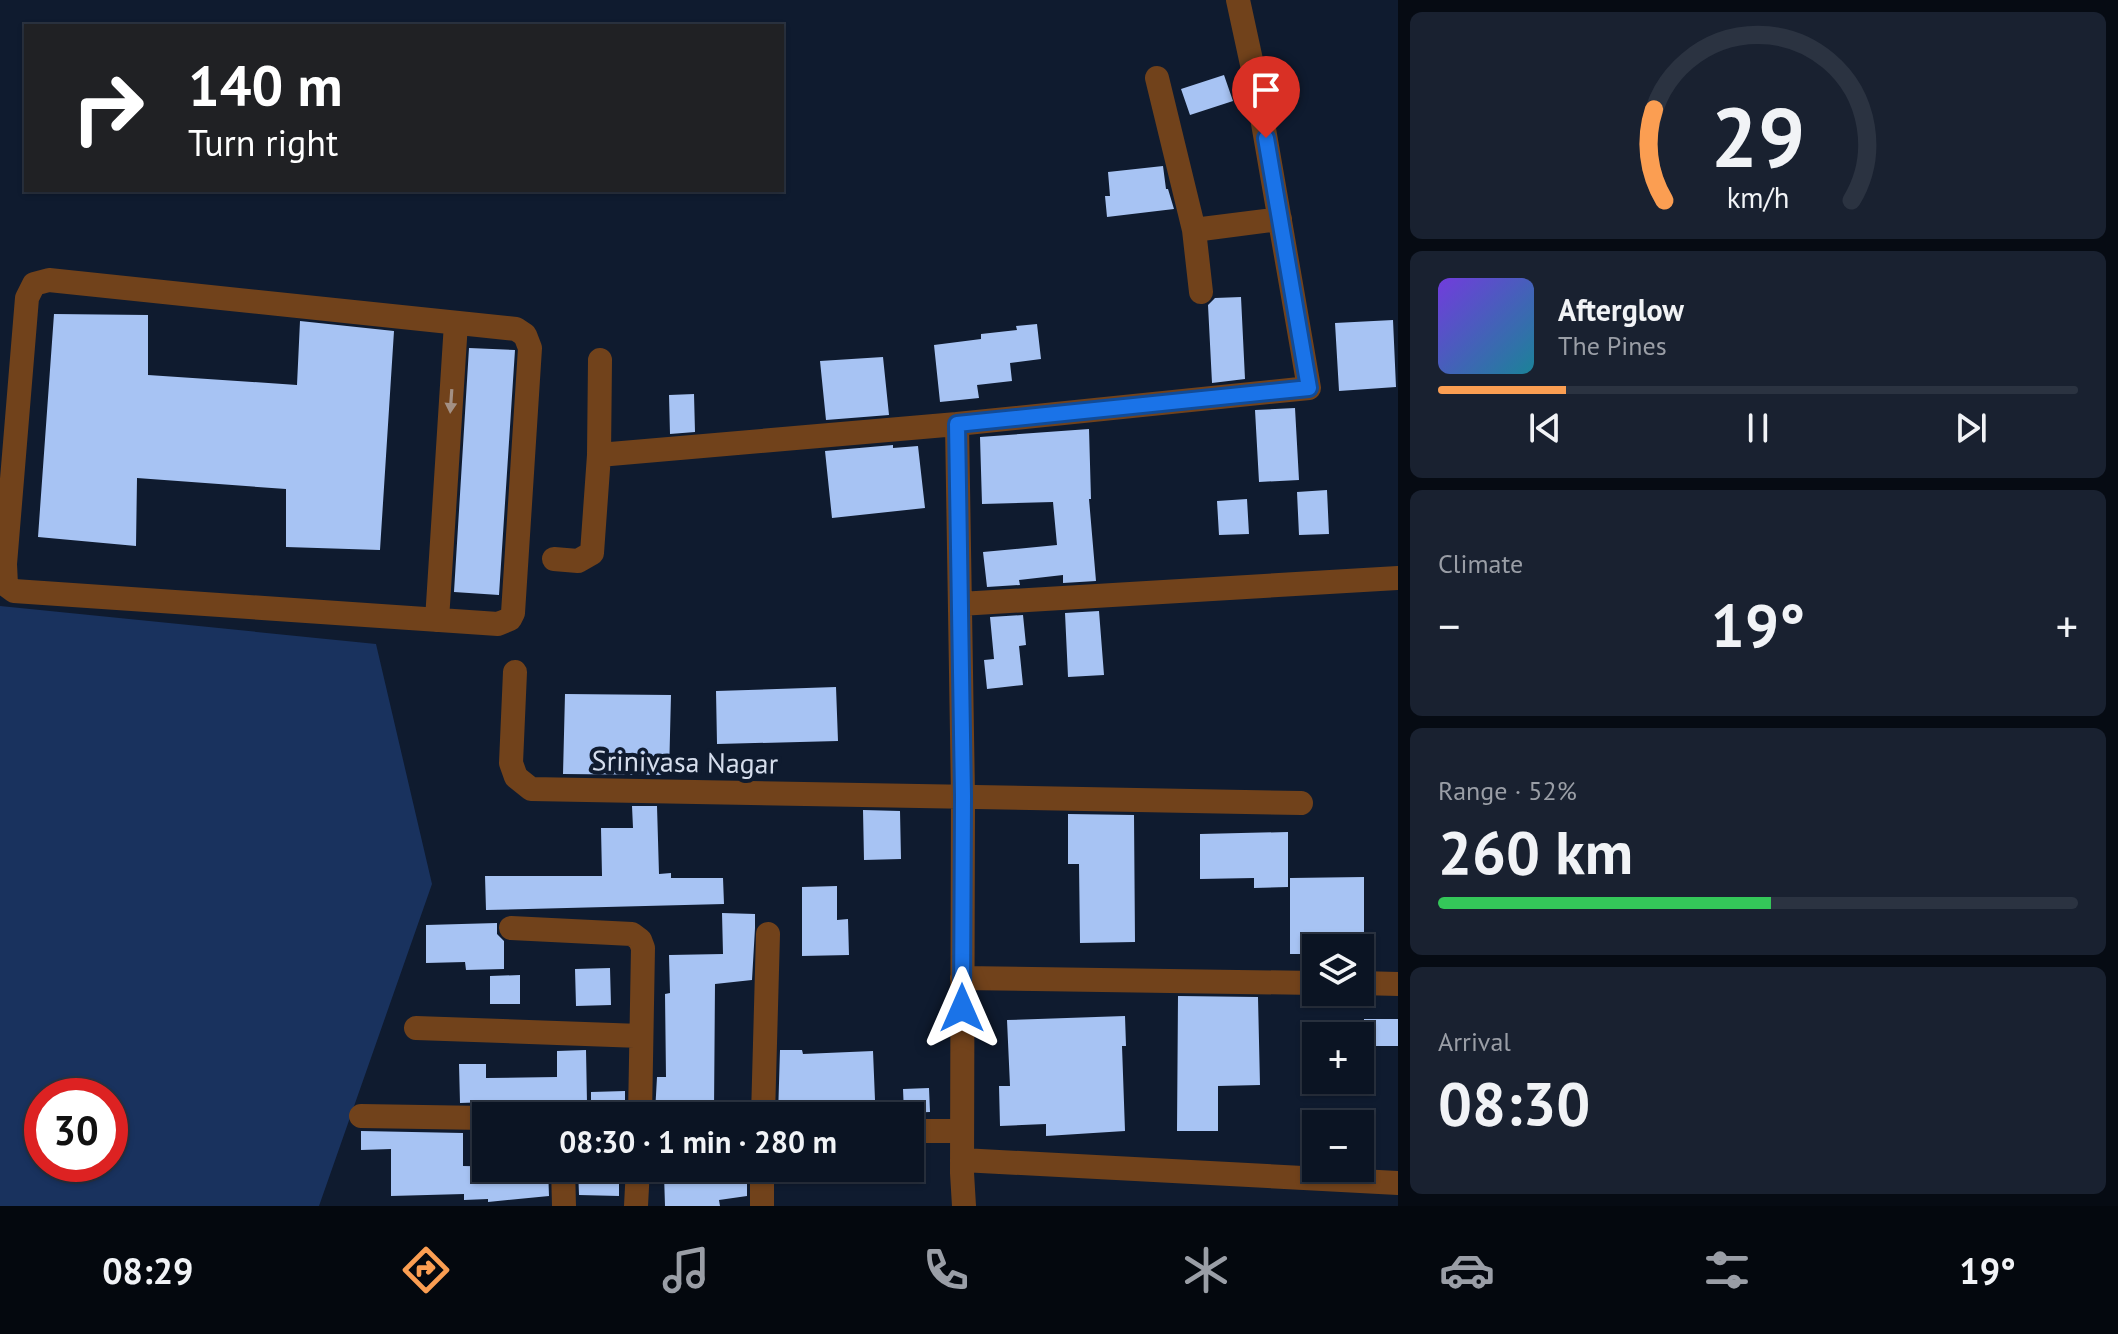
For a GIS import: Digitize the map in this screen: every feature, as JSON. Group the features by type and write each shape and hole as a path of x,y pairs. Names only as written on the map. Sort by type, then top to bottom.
{"street":[{"path":"599,455 957,424 1309,388 1256,83 1238,0"},
{"path":"1157,78 1194,230 1201,292"},
{"path":"1194,230 1280,219"},
{"path":"49,280 516,329 525,335 530,348 513,613 510,619 498,624 14,591 6,585 2,564 4,533 27,298 34,284 49,280"},
{"path":"437,620 456,323"},
{"path":"554,559 578,561 592,553 599,455 600,360"},
{"path":"957,424 963,796 964,1206"},
{"path":"960,604 1398,578"},
{"name":"Srinivasa Nagar","path":"515,672 511,763 516,777 531,789 963,796"},
{"path":"963,796 1301,803"},
{"path":"511,928 632,934 640,940 643,948 640,1102"},
{"path":"763,1102 768,934"},
{"path":"962,978 1302,983"},
{"path":"1374,983 1398,984"},
{"path":"416,1028 641,1036"},
{"path":"361,1116 472,1118"},
{"path":"924,1131 962,1131"},
{"path":"962,1160 1398,1183"},
{"path":"563,1182 564,1206"},
{"path":"636,1206 637,1182"},
{"path":"762,1182 762,1206"}],"shaded area":[{"path":"0,606 376,644 432,884 319,1206 0,1206"}],"building":[{"path":"1224,75 1233,101 1190,115 1181,89"},
{"path":"1163,166 1166,189 1174,209 1107,217 1105,196 1110,196 1108,172"},
{"path":"1241,297 1245,379 1212,383 1208,305 1215,298"},
{"path":"54,314 148,315 148,375 297,385 300,321 394,331 380,550 286,547 286,489 137,478 136,546 38,537"},
{"path":"1393,320 1396,387 1339,391 1335,323"},
{"path":"1037,324 1041,359 1010,363 1012,381 977,385 979,398 940,402 934,345 981,339 981,334"},
{"path":"469,348 515,350 499,595 454,592"},
{"path":"883,357 889,415 826,420 820,361"},
{"path":"694,394 695,432 670,434 669,395"},
{"path":"1295,408 1299,480 1259,482 1255,410"},
{"path":"1089,429 1089,499 1096,581 1063,583 1063,575 1019,580 1020,585 987,587 983,552 1057,545 1053,502 982,504 980,437"},
{"path":"893,445 893,448 918,446 925,508 832,518 825,451"},
{"path":"1327,490 1329,534 1299,535 1297,492"},
{"path":"1247,499 1249,534 1219,535 1217,501"},
{"path":"1099,611 1104,675 1068,677 1065,613"},
{"path":"1023,615 1026,645 1019,646 1023,685 987,689 984,660 994,659 990,617"},
{"path":"836,687 838,741 717,744 716,691"},
{"path":"565,694 671,695 669,775 563,774"},
{"path":"632,806 657,806 659,874 671,873 671,878 723,878 724,904 486,910 485,876 602,876 601,828 633,828"},
{"path":"863,810 900,811 901,859 864,860"},
{"path":"1068,814 1134,815 1135,942 1080,943 1079,864 1068,864"},
{"path":"1288,832 1288,887 1254,888 1254,878 1200,879 1200,834"},
{"path":"1364,877 1364,934 1302,934 1302,954 1290,954 1290,878"},
{"path":"837,886 837,920 848,919 849,955 802,956 802,887"},
{"path":"722,913 755,914 752,980 715,984 714,1102 656,1102 657,1077 666,1077 665,994 670,993 669,955 723,954"},
{"path":"497,923 497,934 504,941 504,969 466,970 465,962 426,963 426,925"},
{"path":"610,968 611,1005 576,1006 575,969"},
{"path":"520,975 520,1004 490,1004 490,976"},
{"path":"1178,996 1258,997 1260,1085 1218,1086 1218,1131 1177,1131"},
{"path":"1125,1016 1126,1046 1122,1046 1125,1131 1046,1136 1046,1124 1000,1126 999,1086 1010,1086 1007,1020"},
{"path":"1364,1019 1398,1019 1398,1046 1374,1046 1374,1022 1364,1022"},
{"path":"586,1050 587,1102 460,1103 459,1064 486,1064 486,1078 557,1077 557,1051"},
{"path":"780,1050 802,1050 803,1054 873,1051 875,1100 778,1102"},
{"path":"929,1088 930,1112 924,1112 924,1102 904,1102 903,1089"},
{"path":"625,1091 625,1102 591,1102 591,1092"},
{"path":"361,1131 463,1133 463,1166 472,1166 472,1182 548,1182 549,1196 488,1202 488,1199 464,1200 464,1194 391,1196 391,1149 361,1150"},
{"path":"579,1182 619,1182 619,1196 579,1195"},
{"path":"664,1182 747,1182 747,1196 719,1200 720,1206 665,1206"}],"route":[{"path":"962,1008 963,796 957,424 1309,388 1266,138"}]}
